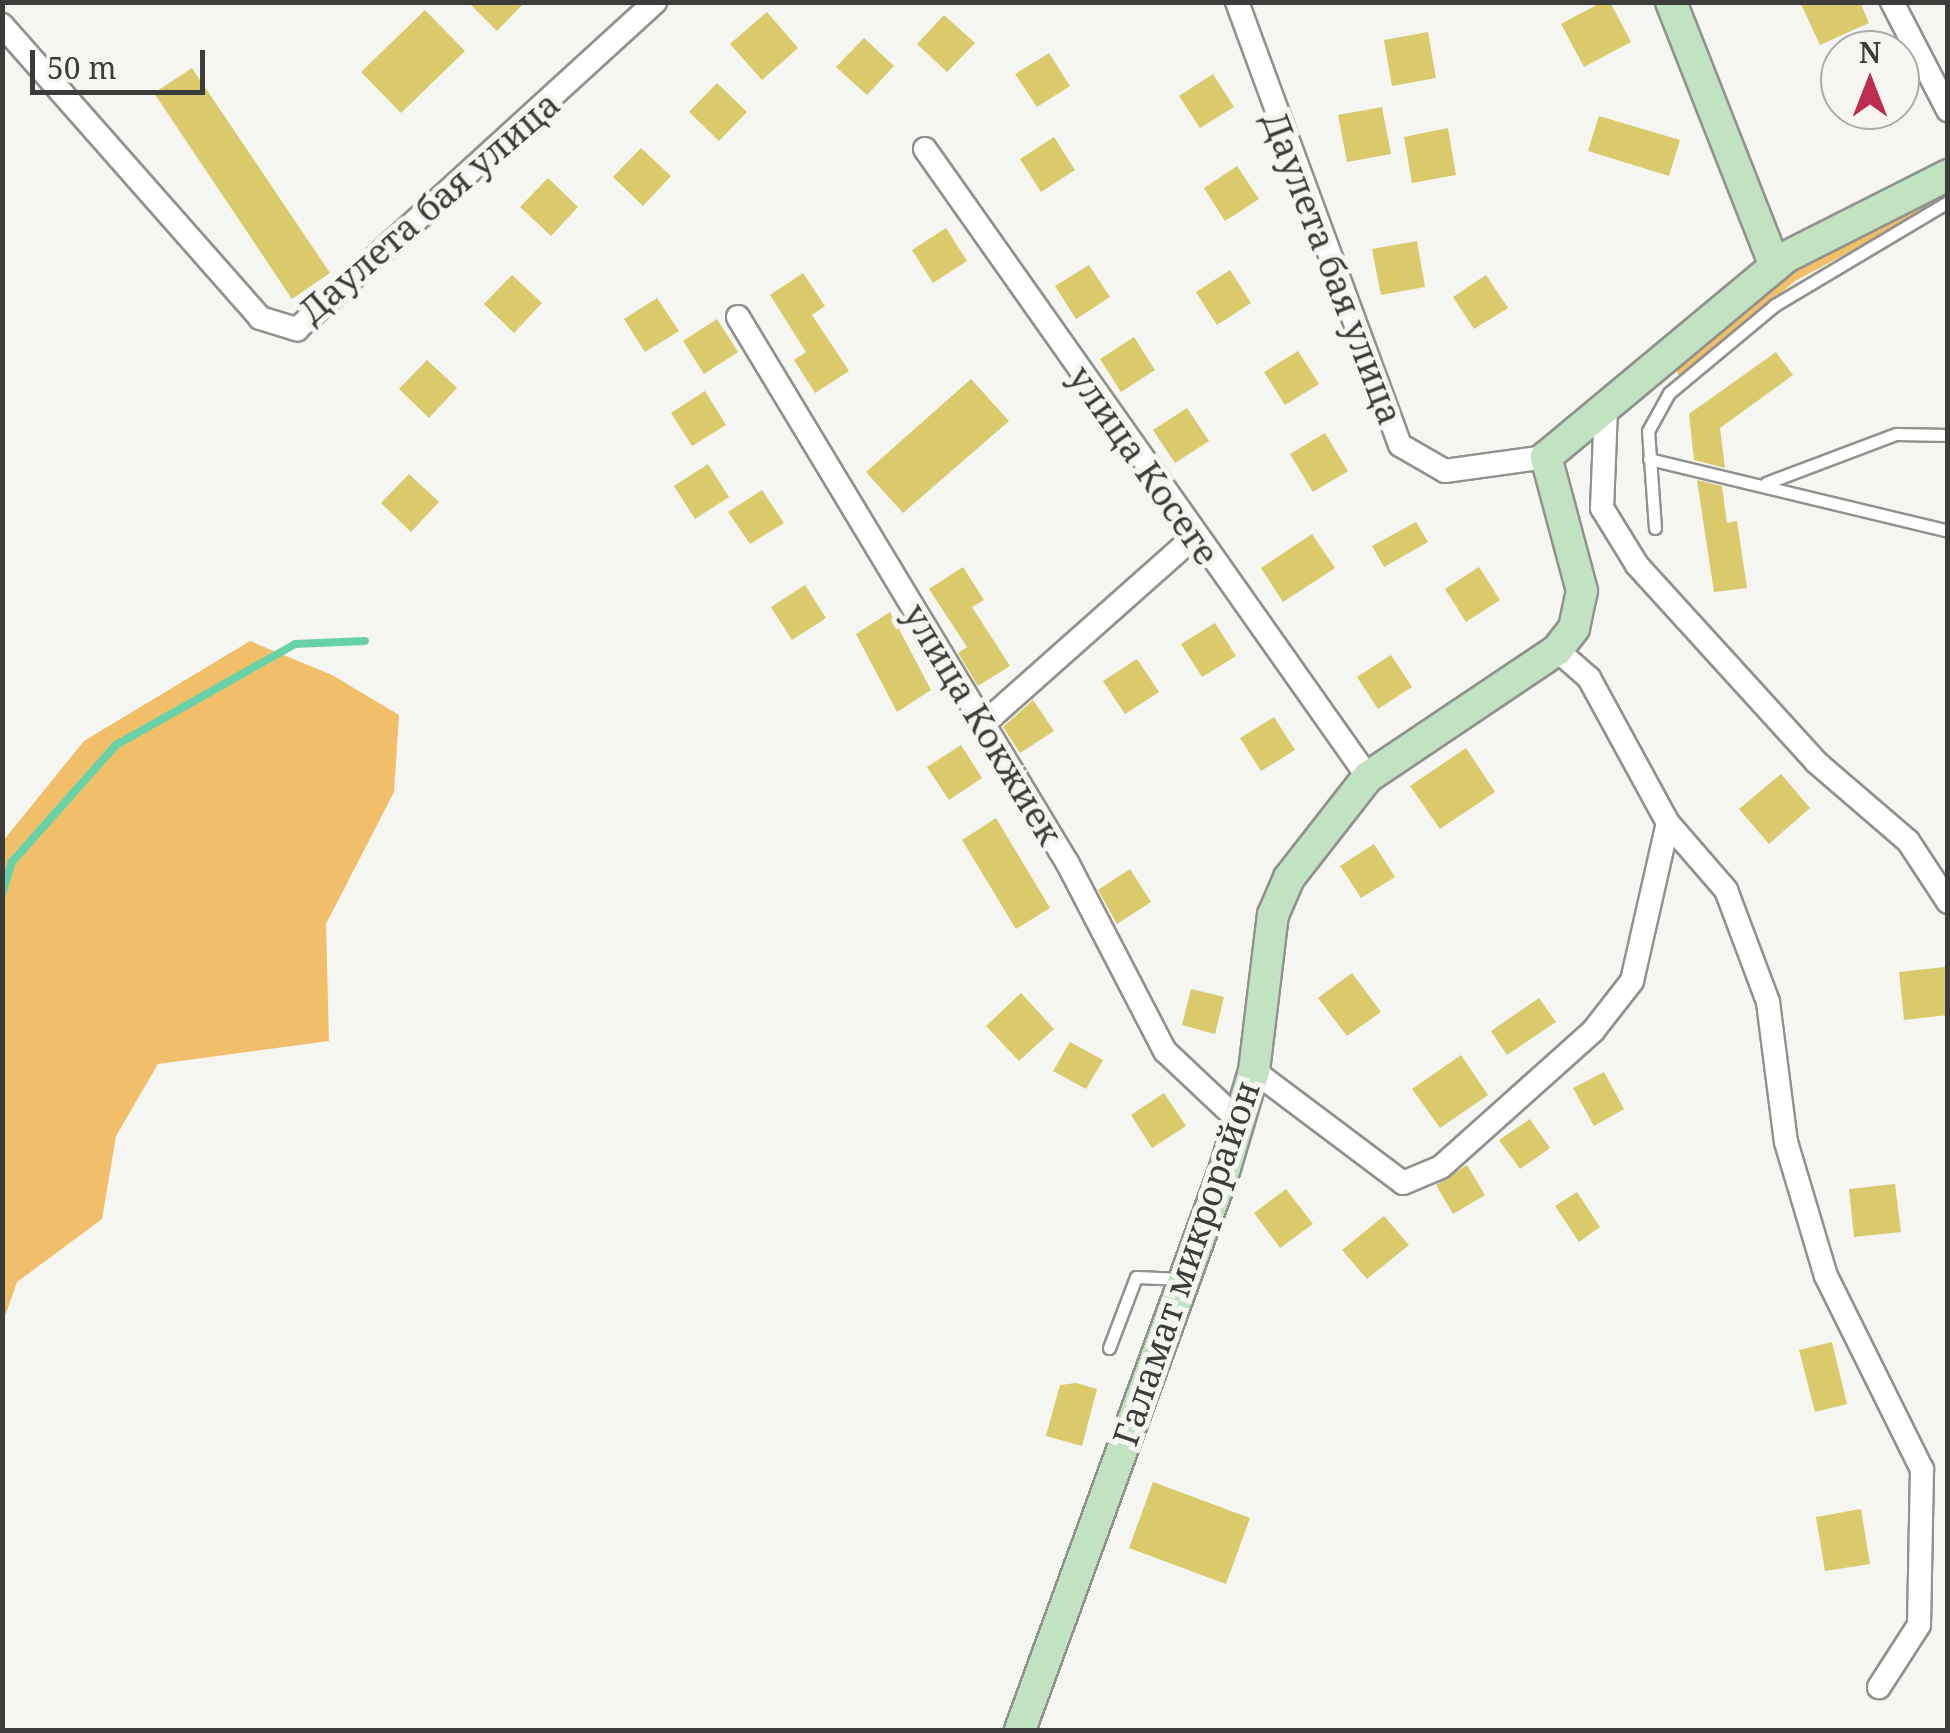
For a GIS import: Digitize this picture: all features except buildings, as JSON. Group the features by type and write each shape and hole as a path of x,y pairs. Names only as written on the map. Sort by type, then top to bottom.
{"street":[{"name":"Даулета бая улица","path":"2,25 260,318 297,329 656,2"},
{"name":"Даулета бая улица","path":"1236,2 1400,445 1446,471 1546,457"},
{"path":"1670,2 1774,266"},
{"path":"1892,2 1948,110"},
{"name":"улица Косеге","path":"924,149 1194,537 1368,777"},
{"path":"1879,1687 1919,1625 1922,1469 1826,1276 1786,1142 1768,1002 1726,890 1668,823 1589,678 1558,650 1574,628 1582,591 1546,457 1774,266 1948,175"},
{"name":"улица Кокжиек","path":"738,317 858,504 982,726 1068,864 1165,1051 1239,1121"},
{"path":"1606,409 1602,508 1637,565 1816,762 1908,841 1948,902"},
{"path":"982,726 1194,537"},
{"name":"Галамат микрорайон","path":"1020,1730 1239,1121 1254,1071 1279,896 1368,777 1558,650"},
{"path":"1254,1071 1403,1183 1441,1167 1594,1031 1632,981 1668,823"}],"lane":[{"path":"1656,528 1648,431 1669,393 1775,305 1948,202"},
{"path":"1765,483 1896,434 1948,435"},
{"path":"1650,459 1765,483 1948,531"},
{"path":"1109,1348 1136,1277 1182,1280"}],"shaded area":[{"path":"1947,179 1947,200 1795,281 1680,378 1674,366 1787,266"},
{"path":"250,641 332,675 399,715 394,792 326,924 329,1041 158,1064 116,1136 102,1219 17,1282 3,1322 3,841 84,741"}],"waterway":[{"path":"2,894 12,862 116,745 295,644 365,641"}]}
